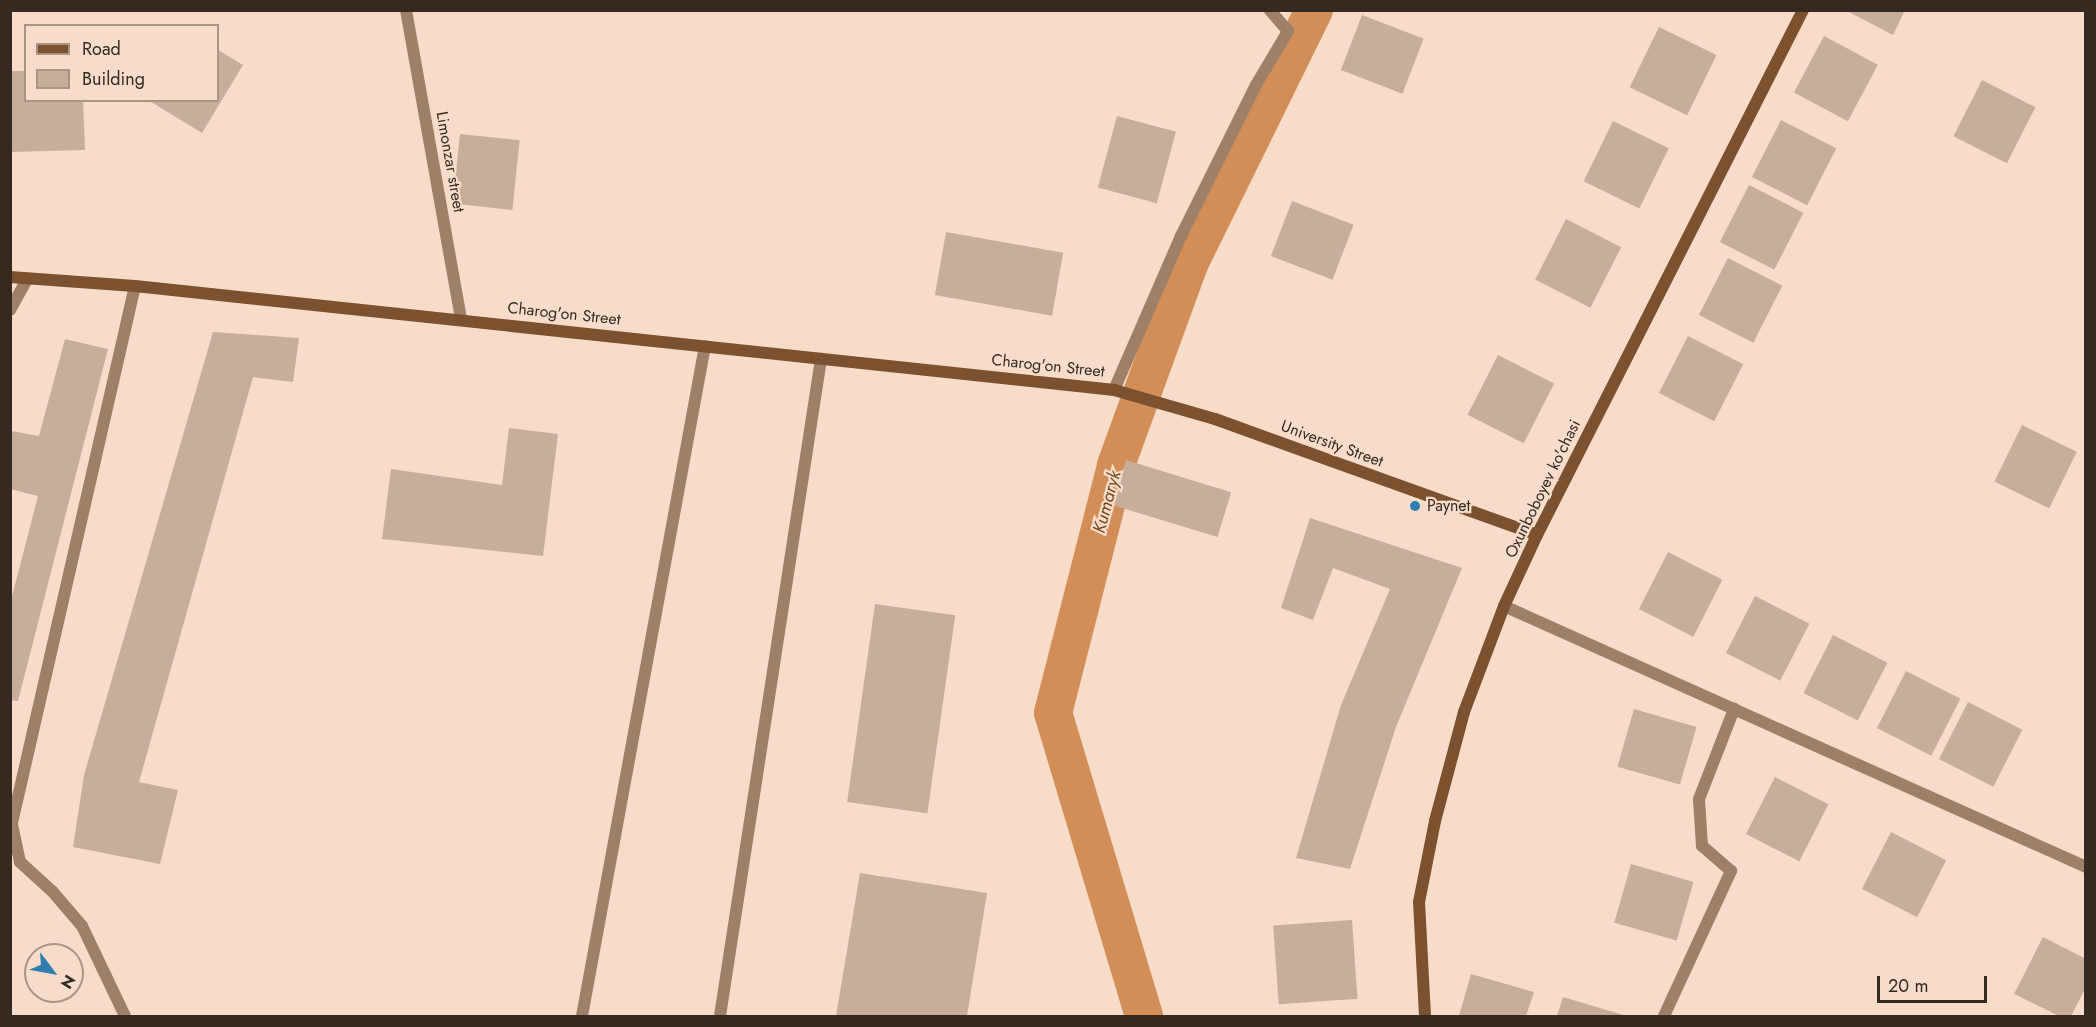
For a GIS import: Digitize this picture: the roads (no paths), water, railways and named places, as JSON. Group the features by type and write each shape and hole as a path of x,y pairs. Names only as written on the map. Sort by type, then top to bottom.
{"main road":[{"name":"Oxunboboyev ko'chasi","path":"1425,1017 1419,902 1432,833 1464,712 1504,606 1537,535 1803,10"},
{"name":"Charog'on Street","path":"10,277 135,286 461,319 1114,390"},
{"name":"University Street","path":"1114,390 1215,419 1537,535"}],"street":[{"name":"Limonzar street","path":"406,10 461,319"},
{"path":"1114,390 1181,236 1257,86 1288,31 1269,10"},
{"path":"10,310 27,279"},
{"path":"125,1017 82,926 53,892 20,862 12,823 135,286"},
{"path":"582,1017 705,346"},
{"path":"720,1017 821,358"},
{"path":"1504,606 2085,867"},
{"path":"1664,1017 1731,872 1702,846 1699,800 1734,709"}],"waterway":[{"name":"Kumaryk","path":"1144,1016 1053,713 1116,465 1190,262 1314,10"}],"place":[{"name":"Paynet","path":"1415,506"}]}
